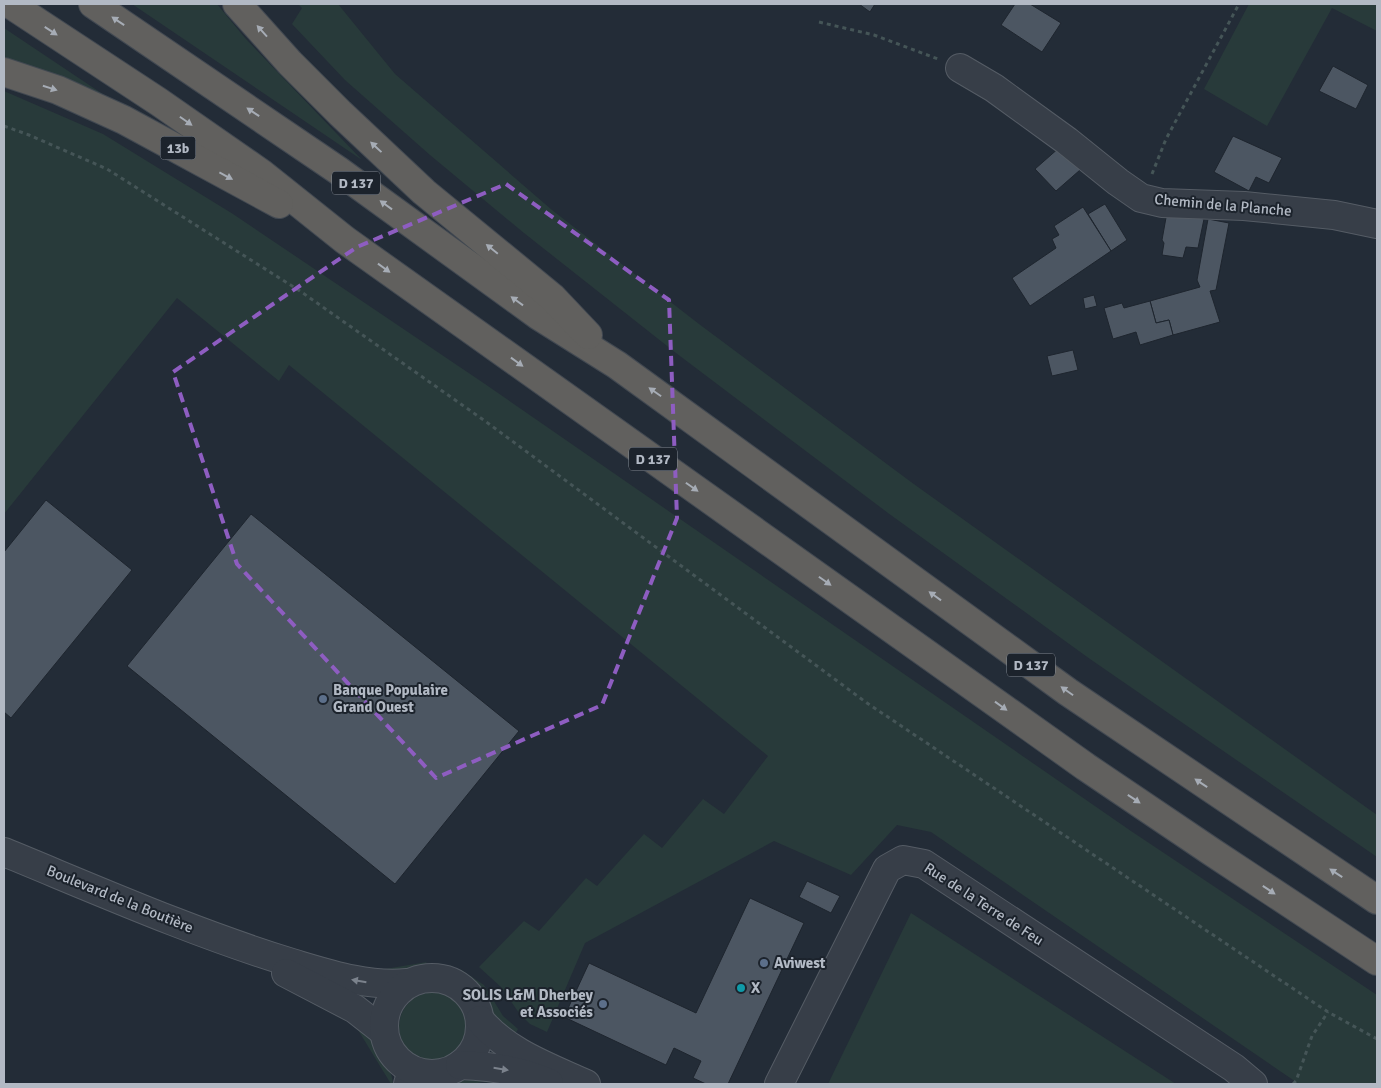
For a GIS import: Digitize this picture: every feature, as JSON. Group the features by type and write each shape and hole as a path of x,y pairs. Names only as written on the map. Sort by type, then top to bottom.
{"highway":[{"name":"D 137","path":"10,4 159,102 261,174 345,240 1086,767 1377,961"},
{"name":"D 137","path":"93,4 339,171 539,316 617,365 1068,692 1377,900"},
{"path":"238,4 290,63 340,113 424,192 552,298 617,365"},
{"name":"13b","path":"4,72 58,90 124,120 345,240"}],"street":[{"name":"Chemin de la Planche","path":"960,68 1009,98 1141,198 1162,204 1244,206 1334,215 1377,224"},
{"name":"Boulevard de la Boutière","path":"4,852 237,946 356,981 390,985 408,984"},
{"name":"Rue de la Terre de Feu","path":"779,1084 887,869 903,860 924,864 1234,1068 1253,1084"},
{"name":"Boulevard de la Boutière","path":"237,946 355,1009 383,1031"},
{"path":"430,977 448,980 460,986 470,995 477,1007 480,1020 479,1037 472,1053 460,1065 449,1071 437,1074 410,1077 392,1055 383,1031 384,1017 388,1004 396,992 420,978 430,977"},
{"path":"480,1020 489,1032 513,1049 586,1084"},
{"path":"460,1065 514,1071 552,1084"}],"path":[{"path":"1141,198 1166,139 1239,4"},
{"path":"819,22 874,35 960,68"},
{"path":"4,126 30,135 107,169 300,291 485,421 867,703 1328,1012 1377,1039"},
{"path":"1293,1084 1296,1081 1312,1036 1328,1012"}],"highlighted area":[{"path":"506,184 669,300 677,518 602,705 436,778 237,564 173,372 357,247"}],"shaded area":[{"path":"132,4 217,4 245,38 362,160"},
{"path":"298,4 338,4 395,74 552,210 699,324 911,482 1377,815 1377,857 1090,659 888,513 676,353 524,233 430,155 345,80 292,24 302,8"},
{"path":"1249,4 1377,4 1377,31 1332,8 1267,126 1204,89"},
{"path":"4,28 122,107 4,63"},
{"path":"4,91 103,134 233,214 485,384 1131,831 1377,995 1377,1084 1299,1084 931,832 897,825 851,875 774,841 585,943 547,1032 530,1024 519,1013 501,987 479,967 524,921 539,931 586,878 597,886 644,834 662,848 703,799 724,814 768,756 289,365 279,381 177,298 4,514"},
{"path":"911,913 1176,1084 828,1084"},
{"path":"427,962 414,973 379,970"},
{"path":"460,969 484,985 503,1016 518,1029 514,1036 492,1016 483,998 464,979"},
{"path":"434,992 453,998 463,1008 469,1027 463,1046 453,1056 434,1062 415,1056 405,1046 399,1027 405,1008 415,998"},
{"path":"355,1025 369,1035 379,1047 388,1066 393,1084 391,1084"},
{"path":"467,1076 509,1078 508,1084 482,1082 473,1084 445,1084"}],"building":[{"path":"859,4 875,4 870,12"},
{"path":"1015,4 1030,4 1061,23 1042,52 1001,25"},
{"path":"1333,66 1368,85 1356,109 1319,91"},
{"path":"1233,136 1282,158 1269,183 1256,177 1249,191 1214,172"},
{"path":"1060,147 1080,170 1056,191 1035,169"},
{"path":"1105,204 1127,240 1111,251 1088,214"},
{"path":"1083,207 1111,251 1030,306 1012,278 1056,248 1052,239 1059,235 1054,226"},
{"path":"1167,212 1204,219 1198,248 1186,247 1183,258 1162,255 1164,243 1162,240"},
{"path":"1208,219 1229,223 1216,290 1210,291 1220,322 1173,335 1169,320 1156,323 1150,301 1200,287 1197,280"},
{"path":"1094,295 1097,306 1085,309 1083,298"},
{"path":"1150,301 1156,323 1169,320 1173,335 1140,345 1136,332 1113,339 1104,308 1122,303 1124,308"},
{"path":"1073,350 1078,370 1052,376 1047,356"},
{"path":"46,500 132,570 11,718 4,712 4,552"},
{"name":"Banque Populaire Grand Ouest","path":"251,514 519,731 395,884 127,666"},
{"path":"807,881 840,896 831,913 799,897"},
{"name":"X","path":"750,898 804,923 728,1084 706,1084 693,1078 701,1061 674,1048 666,1065 564,1017 589,963 696,1013"}],"place":[{"name":"Banque Populaire Grand Ouest","path":"323,699"},
{"name":"Aviwest","path":"764,963"},
{"name":"X","path":"741,988"},
{"name":"SOLIS L&M Dherbey et Associés","path":"603,1004"}]}
